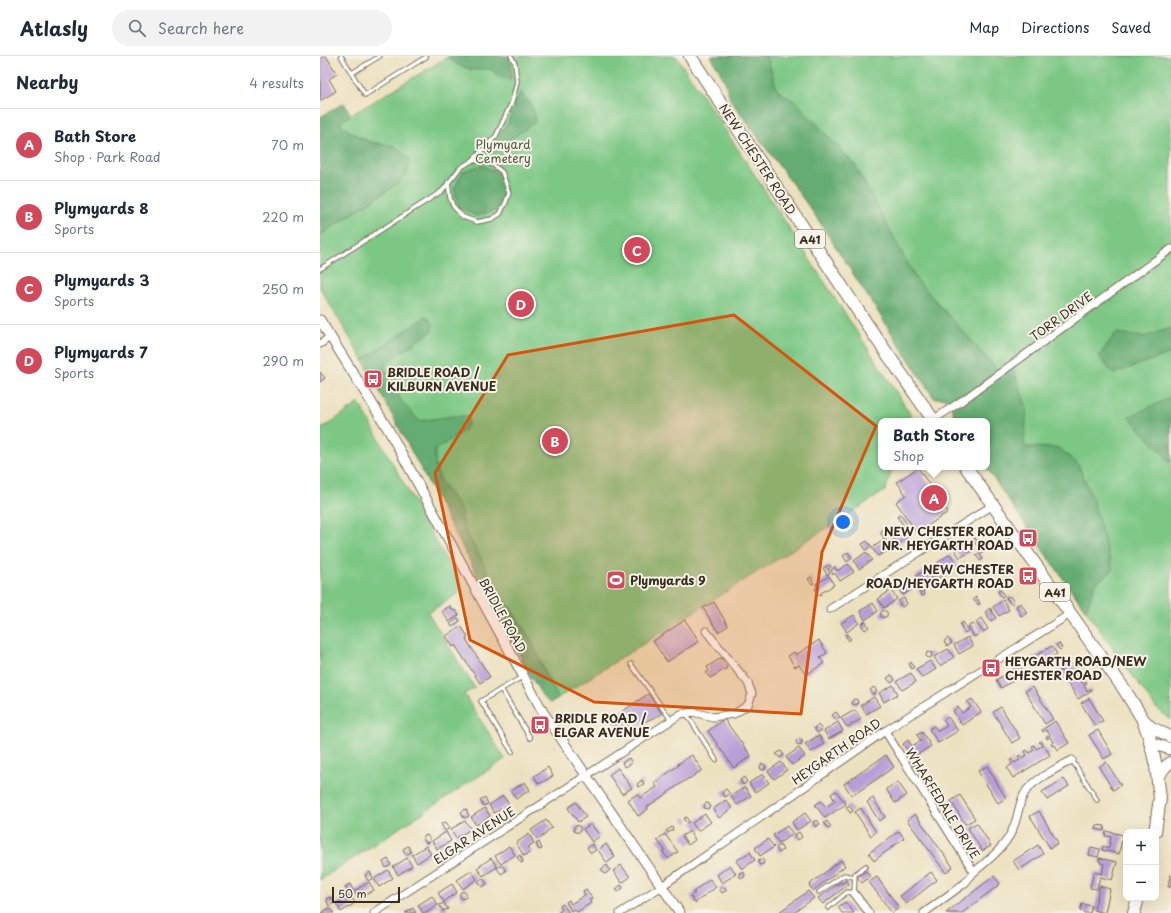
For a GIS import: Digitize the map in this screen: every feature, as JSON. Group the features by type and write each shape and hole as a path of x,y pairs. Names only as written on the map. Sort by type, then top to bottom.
{"highway":[{"name":"NEW CHESTER ROAD","path":"690,56 860,313 933,418"},
{"name":"A41","path":"968,470 1124,689 1142,718 1150,742 1158,776 1160,798 1155,829"},
{"path":"1134,913 1137,901"}],"main road":[{"path":"1142,718 1151,727 1171,737"},
{"path":"1150,742 1171,749"},
{"path":"1158,776 1171,762"}],"street":[{"name":"TORR DRIVE","path":"937,418 1171,249"},
{"name":"BRIDLE ROAD","path":"320,320 388,429 543,712 680,913"},
{"path":"320,344 330,337"},
{"path":"830,609 993,505"},
{"name":"HEYGARTH ROAD","path":"620,913 662,886 885,731 1070,614"},
{"path":"686,713 693,712 713,717 734,714 748,705 752,694 748,683 706,631"},
{"name":"ELGAR AVENUE","path":"374,913 671,720 681,714 686,713"},
{"name":"WHARFEDALE DRIVE","path":"885,731 974,872 965,883 924,913"},
{"path":"974,872 1004,844 1015,824 1020,803 1034,783 1072,760"},
{"path":"854,893 869,913"}],"lane":[{"path":"341,56 365,95 426,57"},
{"path":"352,73 380,56"},
{"path":"320,269 442,191 460,168 473,160 496,136 512,102 517,82 515,63 511,56"},
{"path":"448,182 452,206 463,217 477,222 492,219 500,214 509,193 502,172 492,164 473,160"},
{"path":"631,664 671,720"},
{"path":"512,752 481,701 523,676"},
{"path":"501,689 530,738"},
{"path":"686,713 716,760"},
{"path":"1072,760 1097,800"},
{"path":"828,908 847,892 854,893 855,874 866,866"},
{"path":"819,892 844,875 854,877"}],"highlighted area":[{"path":"734,315 876,426 822,552 801,714 594,702 470,640 435,473 508,355"}],"green space":[{"name":"Plymyard Cemetery","path":"449,56 676,56 911,415 910,418 878,418 878,470 892,470 885,491 550,703 533,680 363,360 320,288 320,235 382,194 394,146 370,142 338,123"},
{"path":"506,56 511,63 511,79 499,77 492,70 472,70 458,65 448,57"},
{"path":"711,56 1171,56 1171,720 1155,707 1042,549 988,470 990,470 990,418 955,418 947,398 934,398 813,212 730,99 725,81"},
{"path":"711,56 767,56 777,90 797,103 855,165 916,279 1000,373 1012,365 1027,409 1024,447 1059,448 1078,464 1093,500 1113,570 1096,583 1086,610 988,470 990,470 990,418 955,418 947,398 934,398 813,212 730,99 725,81"},
{"path":"520,92 531,106 534,113 535,122 489,154 490,148 508,123"},
{"path":"344,103 351,115 339,123 362,139 377,144 392,146 399,150 409,160 407,174 400,182 320,235 320,117"},
{"path":"481,165 499,174 505,193 496,210 477,216 460,208 454,189 463,172"},
{"path":"427,316 433,324 432,331 390,360 384,367 402,402 419,421 454,416 468,416 468,425 462,432 435,450 435,465 441,482 461,509 464,528 494,583 532,641 546,675 558,698 550,703 543,697 533,680 363,360"},
{"path":"1171,328 1171,353 1113,374 1099,356 1116,333 1144,337"},
{"path":"1171,397 1171,463 1129,417"},
{"path":"359,403 463,590 428,613 475,688 464,694 505,759 320,880 320,430"}],"building":[{"path":"325,56 337,74 329,79 336,91 320,101 320,59"},
{"path":"320,372 325,378 320,382"},
{"path":"915,470 919,470 948,512 917,533 896,502 906,495 897,482"},
{"path":"901,515 907,524 904,526 897,517"},
{"path":"885,528 889,534 884,538 880,532"},
{"path":"904,528 910,536 897,545 891,536"},
{"path":"975,538 979,543 983,541 987,549 981,553 973,539"},
{"path":"885,539 891,548 878,556 872,548"},
{"path":"867,541 871,546 866,550 862,544"},
{"path":"968,542 973,550 960,558 955,550"},
{"path":"848,552 852,558 847,562 843,556"},
{"path":"866,552 872,560 859,569 854,561"},
{"path":"979,553 983,559 980,561 976,555"},
{"path":"950,554 957,564 953,566 952,564 942,571 937,563"},
{"path":"965,563 969,569 961,574 957,568"},
{"path":"848,564 854,572 840,581 835,573 833,575 831,570 835,567 837,571"},
{"path":"830,565 831,567 828,569 830,573 827,575 823,568"},
{"path":"930,567 936,577 932,579 931,577 922,583 916,576"},
{"path":"943,573 946,578 944,579 941,575"},
{"path":"829,576 834,585 821,593 819,596 815,589 818,587 816,584"},
{"path":"810,577 814,583 812,584 808,579"},
{"path":"939,577 943,583 941,584 937,578"},
{"path":"910,578 916,587 903,595 897,587"},
{"path":"922,585 925,590 923,592 925,595 922,596 917,588"},
{"path":"891,590 897,599 884,608 878,599"},
{"path":"1001,590 1004,596 1001,597 998,591"},
{"path":"1010,596 1014,602 1011,604 1006,598"},
{"path":"976,597 980,604 978,605 973,599"},
{"path":"904,598 907,604 902,607 898,601"},
{"path":"1003,600 1009,610 999,616 993,607"},
{"path":"714,602 728,626 718,632 703,608"},
{"path":"873,603 878,611 865,620 860,611"},
{"path":"1021,603 1027,613 1021,616 1016,606"},
{"path":"450,606 453,611 455,610 459,615 449,622 442,611"},
{"path":"990,608 996,618 991,621 985,612"},
{"path":"884,611 887,614 884,617 881,614"},
{"path":"854,615 859,623 847,632 841,623"},
{"path":"458,618 460,621 452,627 450,624"},
{"path":"981,618 988,629 983,632 976,622"},
{"path":"685,620 699,641 667,662 653,641"},
{"path":"865,621 869,627 865,630 861,625"},
{"path":"963,622 968,631 965,633 960,624"},
{"path":"973,624 979,634 974,637 968,626"},
{"path":"461,626 468,637 466,639 490,677 480,683 455,645 453,647 446,636"},
{"path":"847,634 851,639 849,641 845,635"},
{"path":"968,637 973,646 959,654 954,645"},
{"path":"948,638 952,643 947,646 944,641"},
{"path":"819,640 827,653 820,658 824,663 806,675 799,665 795,667 788,656 794,652 796,655"},
{"path":"1059,643 1062,648 1060,650 1056,645"},
{"path":"1052,646 1057,654 1033,668 1028,660"},
{"path":"948,649 954,657 940,666 934,657"},
{"path":"929,652 932,655 929,658 926,655"},
{"path":"721,658 727,668 710,678 706,673 709,671 707,667"},
{"path":"930,661 936,669 922,678 916,669"},
{"path":"911,662 914,667 912,669 909,664"},
{"path":"1070,663 1073,668 1076,666 1077,668 1074,670 1078,675 1081,673 1083,675 1079,678 1082,683 1086,681 1087,683 1084,685 1087,691 1090,689 1092,690 1078,699 1060,670"},
{"path":"1020,666 1025,674 1001,688 996,680"},
{"path":"911,673 916,682 902,690 897,681"},
{"path":"892,675 895,680 891,683 887,678"},
{"path":"893,685 898,694 884,702 879,693"},
{"path":"874,687 877,692 873,695 870,690"},
{"path":"1033,687 1053,719 1045,724 1025,691"},
{"path":"648,694 662,714 642,723 625,738 612,722 623,711"},
{"path":"874,697 880,706 866,714 861,705"},
{"path":"1089,698 1103,721 1095,726 1081,703"},
{"path":"855,699 858,702 855,705 852,702"},
{"path":"972,699 981,712 962,725 953,711 958,707 962,713 971,707 967,702"},
{"path":"1001,707 1020,738 1012,743 993,712"},
{"path":"855,710 861,719 847,727 841,718"},
{"path":"836,712 840,717 836,720 832,715"},
{"path":"948,717 958,731 938,743 929,729 934,726 938,731 947,726 943,720"},
{"path":"724,719 751,756 734,768 708,731"},
{"path":"1055,721 1069,743 1058,750 1055,745 1052,746 1051,744 1053,742 1050,737 1047,739 1046,737 1050,735 1046,730 1043,732 1042,730"},
{"path":"838,722 843,731 829,739 824,731"},
{"path":"818,725 822,730 817,733 814,728"},
{"path":"1098,730 1112,754 1104,759 1089,735"},
{"path":"922,732 931,746 912,758 903,744 908,740 912,746 921,741 917,735"},
{"path":"819,735 824,744 811,752 805,744"},
{"path":"799,739 802,742 799,745 796,742"},
{"path":"1041,741 1050,755 1013,778 1007,768 1012,764 1010,760 1012,759 1014,763 1020,760 1018,756 1020,755 1022,758 1027,755 1025,751 1027,750 1029,753 1034,750 1032,746 1034,745 1036,749 1042,746 1039,742"},
{"path":"799,748 805,756 792,765 786,757"},
{"path":"781,751 784,755 780,758 776,754"},
{"path":"692,755 702,770 647,807 648,809 638,816 628,800 637,794 640,798 657,787 654,783"},
{"path":"886,755 894,767 852,796 844,784"},
{"path":"629,758 632,763 625,767 622,763"},
{"path":"781,762 787,770 774,779 768,771"},
{"path":"914,762 918,767 916,768 912,763"},
{"path":"1106,762 1121,785 1113,790 1099,767"},
{"path":"763,764 766,767 763,770 760,767"},
{"path":"987,766 1006,798 998,803 978,771"},
{"path":"548,767 553,776 539,784 534,776"},
{"path":"618,768 632,788 622,794 609,775"},
{"path":"763,774 769,783 755,792 749,783"},
{"path":"744,777 747,782 743,785 740,780"},
{"path":"1064,779 1069,786 1047,800 1042,792"},
{"path":"642,780 644,784 639,787 637,784"},
{"path":"525,782 530,790 516,799 511,791"},
{"path":"898,782 907,795 895,803 886,789"},
{"path":"745,787 751,796 737,805 731,796"},
{"path":"726,789 730,794 725,797 722,792"},
{"path":"836,791 846,804 825,818 815,805 821,801 826,807 835,801 831,794"},
{"path":"960,795 975,819 965,824 951,801"},
{"path":"503,796 509,804 494,813 489,805"},
{"path":"485,797 488,804 483,806 480,800"},
{"path":"873,798 885,817 879,821 867,802"},
{"path":"726,800 732,808 719,818 713,809"},
{"path":"576,802 586,817 578,822 568,808"},
{"path":"707,803 710,806 707,809 704,806"},
{"path":"849,805 853,811 850,813 846,807"},
{"path":"485,808 490,816 476,825 471,817"},
{"path":"861,808 876,832 871,836 855,812"},
{"path":"466,809 469,816 464,818 461,812"},
{"path":"1039,811 1058,843 1050,848 1030,816"},
{"path":"805,813 811,821 797,830 792,822"},
{"path":"705,814 711,822 698,831 692,823"},
{"path":"915,814 953,867 946,873 907,820"},
{"path":"686,817 689,822 687,823 683,819"},
{"path":"546,820 552,828 538,840 531,830"},
{"path":"817,820 820,824 815,827 813,822"},
{"path":"465,821 471,829 456,838 451,829"},
{"path":"827,821 831,827 829,829 824,823"},
{"path":"446,822 450,828 445,831 441,824"},
{"path":"977,823 991,846 982,851 968,828"},
{"path":"591,824 600,836 592,842 583,829"},
{"path":"577,825 580,826 580,832 577,833 574,832 573,829 574,826"},
{"path":"1096,825 1105,826 1104,831 1095,829"},
{"path":"787,826 793,834 779,843 773,835"},
{"path":"672,827 673,830 668,833 666,831"},
{"path":"690,831 695,840 688,845 682,836"},
{"path":"899,831 904,838 874,861 869,853"},
{"path":"1106,831 1123,835 1119,854 1102,850 1103,846 1109,848 1111,837 1105,836"},
{"path":"446,832 451,841 437,849 432,841"},
{"path":"799,832 802,837 798,840 794,835"},
{"path":"529,834 534,843 528,847 531,852 524,856 516,843"},
{"path":"665,834 678,852 668,859 663,852 665,850 657,840"},
{"path":"427,835 431,841 426,843 422,837"},
{"path":"768,839 774,847 760,856 755,848"},
{"path":"539,842 542,849 539,850 536,844"},
{"path":"592,844 596,850 591,853 587,848"},
{"path":"606,844 615,857 607,863 598,850"},
{"path":"780,845 783,850 779,853 776,848"},
{"path":"1038,845 1043,854 1019,870 1013,861"},
{"path":"408,846 411,852 406,855 403,849"},
{"path":"426,846 431,854 417,863 412,855"},
{"path":"509,846 515,855 501,864 495,856"},
{"path":"1091,847 1100,849 1098,857 1089,855"},
{"path":"750,852 755,860 742,869 736,861"},
{"path":"520,855 523,862 521,863 517,857"},
{"path":"407,858 412,866 398,875 393,867"},
{"path":"491,858 497,867 483,876 477,868"},
{"path":"1099,858 1117,862 1112,880 1100,877 1097,889 1090,888 1094,872 1102,874 1104,864 1100,863"},
{"path":"388,859 391,865 386,868 383,862"},
{"path":"761,859 764,862 761,865 758,862"},
{"path":"841,860 845,866 813,891 809,885"},
{"path":"502,865 506,871 501,874 497,868"},
{"path":"607,865 610,870 605,874 601,869"},
{"path":"621,865 630,877 622,883 613,871"},
{"path":"730,865 736,874 722,883 717,875"},
{"path":"388,870 393,878 379,887 374,879"},
{"path":"471,871 477,879 463,889 457,880"},
{"path":"866,871 870,877 862,883 857,877"},
{"path":"370,872 373,878 368,881 365,875"},
{"path":"742,872 745,875 742,878 739,875"},
{"path":"931,872 937,880 906,904 900,896"},
{"path":"1170,875 1171,887 1168,887"},
{"path":"994,876 1000,884 962,913 946,913"},
{"path":"877,877 899,908 892,913 869,882"},
{"path":"483,878 487,884 482,887 478,881"},
{"path":"710,879 716,887 695,903 690,896"},
{"path":"846,880 849,884 823,904 818,898 841,882 842,884"},
{"path":"369,882 374,890 359,899 354,891"},
{"path":"350,884 353,890 348,893 345,887"},
{"path":"452,884 457,892 444,902 438,893"},
{"path":"621,885 623,888 618,892 616,889"},
{"path":"723,886 727,890 722,893 719,889"},
{"path":"1100,886 1110,889 1105,913 1094,910"},
{"path":"586,889 592,898 589,900 591,903 577,912 574,909 571,911 566,902 569,900 571,904 585,895 583,891"},
{"path":"463,891 466,892 466,898 463,899 460,898 459,895 460,892"},
{"path":"808,891 814,898 794,913 778,913"},
{"path":"350,895 355,903 341,912 336,904"},
{"path":"432,896 438,905 426,913 423,913 418,905"},
{"path":"331,897 334,903 329,906 326,899"},
{"path":"845,902 854,913 842,913 838,907"},
{"path":"444,903 448,909 443,911 439,905"},
{"path":"563,904 569,913 557,913 562,910 560,906"},
{"path":"1082,904 1092,906 1090,913 1080,911"},
{"path":"330,908 334,913 321,913"},
{"path":"413,908 416,913 405,913"}],"place":[{"name":"Plymyards 3","path":"637,250"},
{"name":"Plymyards 7","path":"521,304"},
{"name":"BRIDLE ROAD / KILBURN AVENUE","path":"373,379"},
{"name":"Plymyards 8","path":"555,441"},
{"name":"Bath Store","path":"934,498"},
{"name":"NEW CHESTER ROAD NR. HEYGARTH ROAD","path":"1028,538"},
{"name":"NEW CHESTER ROAD/HEYGARTH ROAD","path":"1028,576"},
{"name":"Plymyards 9","path":"616,580"},
{"name":"HEYGARTH ROAD/NEW CHESTER ROAD","path":"991,668"},
{"name":"BRIDLE ROAD / ELGAR AVENUE","path":"540,725"}]}
